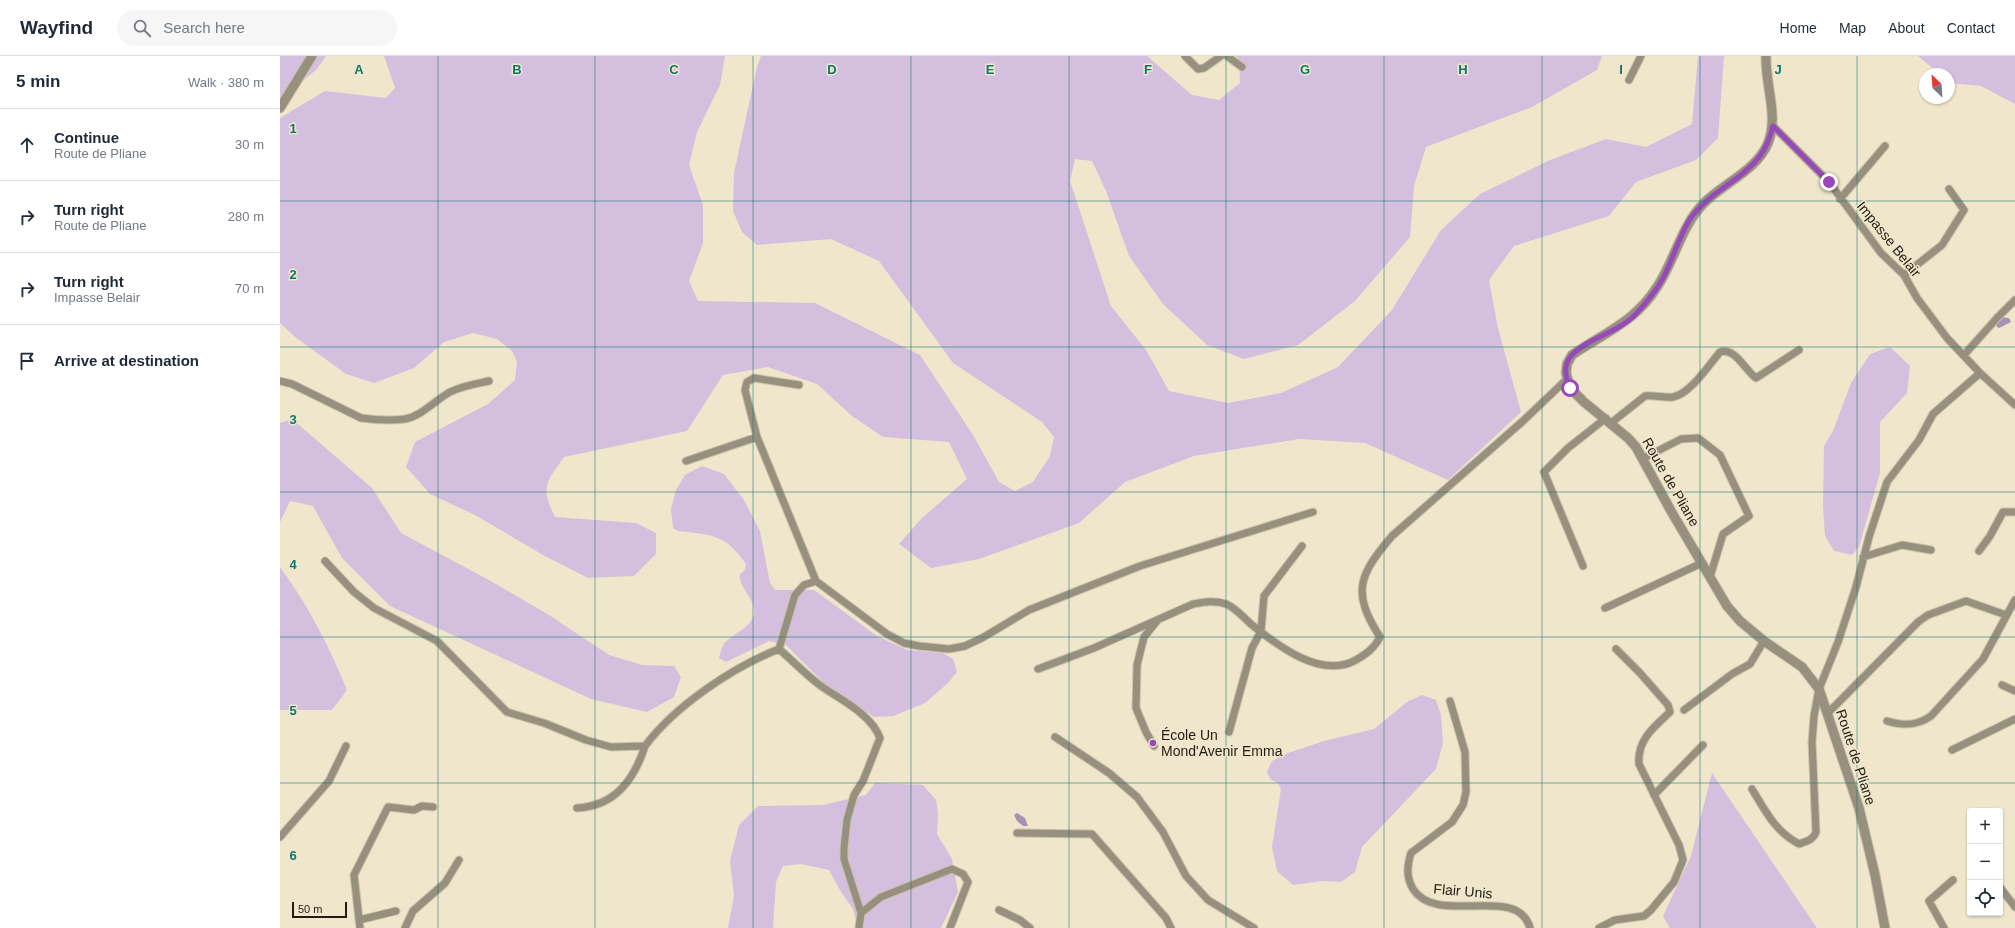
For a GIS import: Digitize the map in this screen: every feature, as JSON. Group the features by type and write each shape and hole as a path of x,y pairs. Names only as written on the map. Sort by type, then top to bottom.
{"street":[{"path":"280,108 312,56"},
{"path":"1185,56 1198,69 1204,68 1221,56"},
{"path":"1227,56 1242,67"},
{"path":"1629,80 1641,56"},
{"path":"1038,669 1094,648 1193,604 1215,602 1234,609 1280,646 1306,660 1331,667 1346,665 1375,647 1380,637 1368,618 1361,591 1365,574 1375,556 1392,536 1523,421 1566,380 1567,364 1572,354 1618,328 1633,317 1656,289 1666,273 1690,220 1704,203 1759,157 1768,144 1773,126 1766,71 1766,56"},
{"name":"Impasse Belair","path":"1773,126 1829,182 1881,253 1904,275 1917,298 1947,338 1980,373 2015,405"},
{"path":"1840,199 1885,146"},
{"path":"1904,275 1942,245 1964,210 1949,189"},
{"path":"1964,355 1996,318 2015,300"},
{"path":"1583,566 1544,472 1568,448 1646,396 1674,397 1683,392 1692,385 1720,352 1724,351 1732,353 1756,378 1799,350"},
{"path":"1752,790 1770,818 1785,836 1799,844 1810,840 1814,836 1816,832 1812,731 1819,688 1838,642 1856,587 1863,557 1886,482 1919,440 1934,414 1980,373"},
{"path":"799,386 754,378 747,382 745,390 757,437 816,581 887,634 898,640 919,646 949,649 965,646 982,638 1029,610 1140,566 1313,512"},
{"name":"Route de Pliane","path":"1566,380 1570,388 1584,402 1609,420 1628,438 1642,459 1710,578 1733,614 1764,641 1802,667 1819,688 1859,808 1875,874 1885,928"},
{"path":"280,381 292,384 361,418 404,419 415,415 450,392 468,385 489,381"},
{"path":"686,462 757,437"},
{"path":"1642,459 1681,439 1698,438 1720,455 1749,516 1724,534 1710,578"},
{"path":"1979,551 1990,536 2003,512 2015,512"},
{"path":"1863,557 1902,545 1931,550"},
{"path":"1229,732 1252,648 1261,631 1264,596 1302,546"},
{"path":"325,561 354,592 374,608 436,641 507,712 544,723 586,740 611,747 645,746"},
{"path":"1605,608 1702,563"},
{"path":"577,808 598,805 616,793 636,769 645,746 655,733 684,706 731,673 779,649 795,595 804,585 816,581"},
{"path":"1887,721 1903,726 1923,721 1931,716 1983,659 2015,600"},
{"path":"1828,713 1918,622 1928,615 1966,601 2006,616"},
{"path":"1154,746 1146,732 1136,708 1136,665 1144,637 1158,620"},
{"path":"1684,710 1732,674 1750,664 1764,641"},
{"path":"779,649 820,685 863,715 878,731 880,738 864,781 854,795 847,820 844,848 844,859 861,913 859,928"},
{"path":"1599,928 1616,920 1644,916 1660,902 1674,882 1683,860 1679,845 1639,764 1638,753 1643,739 1670,712 1668,705 1655,689 1616,649"},
{"path":"2002,685 2015,691"},
{"name":"Flair Unis","path":"1450,701 1466,752 1466,792 1463,805 1452,822 1411,854 1408,875 1410,884 1418,896 1431,904 1458,907 1487,905 1519,912 1526,918 1530,928"},
{"path":"1952,750 2015,719"},
{"path":"1055,737 1109,773 1137,797 1163,832 1186,876 1208,900 1254,928"},
{"path":"1654,795 1703,745"},
{"path":"280,837 329,782 346,746"},
{"path":"360,928 354,875 388,807 414,810 422,806 432,807"},
{"path":"1017,833 1092,834 1166,918 1171,928"},
{"path":"405,928 413,911 445,883 459,860"},
{"path":"861,913 881,897 952,869 963,874 968,882 950,928"},
{"path":"1944,928 1929,901 1953,880"},
{"path":"2003,891 2015,907"},
{"path":"999,910 1020,920 1030,928"},
{"path":"359,920 396,911"}],"shaded area":[{"path":"280,56 326,56 316,70 280,99"},
{"path":"384,56 725,56 720,85 697,132 689,165 703,205 703,243 689,281 698,301 815,303 920,355 973,435 999,482 1015,491 1033,482 1050,456 1054,437 1042,422 953,363 879,261 831,239 757,245 742,232 733,211 734,173 757,67 761,56 1147,56 1192,95 1219,100 1240,83 1239,59 1236,56 1602,56 1597,70 1532,107 1426,147 1414,186 1410,237 1355,301 1298,345 1244,359 1207,345 1163,304 1129,256 1106,191 1092,161 1075,159 1070,181 1111,306 1146,350 1169,391 1228,403 1281,393 1338,367 1392,310 1441,230 1480,194 1550,160 1606,139 1646,147 1692,124 1698,56 1724,56 1718,138 1696,160 1636,182 1609,216 1514,246 1489,280 1498,328 1521,412 1448,480 1365,443 1299,439 1194,456 1125,482 1079,523 979,559 931,568 899,544 922,518 967,479 949,442 883,437 852,416 817,384 768,367 723,375 687,431 564,457 549,479 547,485 550,507 555,517 636,523 656,533 656,554 634,576 588,578 543,555 475,515 430,494 406,467 415,442 488,404 515,380 517,362 512,351 497,339 473,333 444,342 414,368 374,383 346,374 295,337 280,323 280,118 325,91 386,98 395,88"},
{"path":"1918,56 2015,56 2015,104 1981,86 1955,83 1955,68 1933,68"},
{"path":"2000,317 2009,318 2011,322 1999,328 1996,326 1996,321"},
{"path":"1890,347 1910,366 1907,393 1880,422 1880,473 1859,547 1852,555 1834,551 1825,536 1823,506 1824,446 1833,431 1851,383 1870,354"},
{"path":"292,419 372,488 401,533 489,580 549,615 609,655 642,665 674,666 681,677 674,697 647,712 591,699 390,606 342,558 313,506 290,501 280,522 280,423"},
{"path":"702,466 724,474 744,500 760,531 770,583 775,590 814,590 877,636 907,650 943,653 953,659 957,672 947,684 925,703 893,716 874,717 824,683 786,645 769,641 726,662 719,658 724,644 746,626 753,618 754,608 740,579 740,574 745,570 746,564 731,547 724,541 709,535 678,531 673,528 671,509 676,490 685,475"},
{"path":"280,567 300,596 317,626 347,690 332,710 280,710"},
{"path":"1422,695 1436,700 1441,715 1443,743 1436,769 1362,847 1355,872 1341,882 1322,881 1293,885 1277,871 1272,847 1281,789 1278,783 1270,779 1267,772 1272,761 1288,753 1324,741 1374,729 1407,702"},
{"path":"1712,773 1817,928 1670,928 1663,916 1691,856"},
{"path":"875,783 923,785 936,800 938,814 937,834 952,859 958,892 941,928 858,928 853,909 841,892 829,870 801,864 783,866 776,882 773,928 728,928 734,896 730,861 739,825 758,806 823,805 866,795"},
{"path":"1017,813 1025,818 1028,826 1023,826 1017,821 1014,815"}],"place":[{"name":"École Un Mond'Avenir Emma","path":"1153,743"}],"route":[{"path":"1570,388 1566,380 1566,373 1567,364 1572,354 1618,328 1633,317 1656,289 1666,273 1681,236 1690,220 1704,203 1759,157 1768,144 1773,126 1799,154 1829,182"}]}
